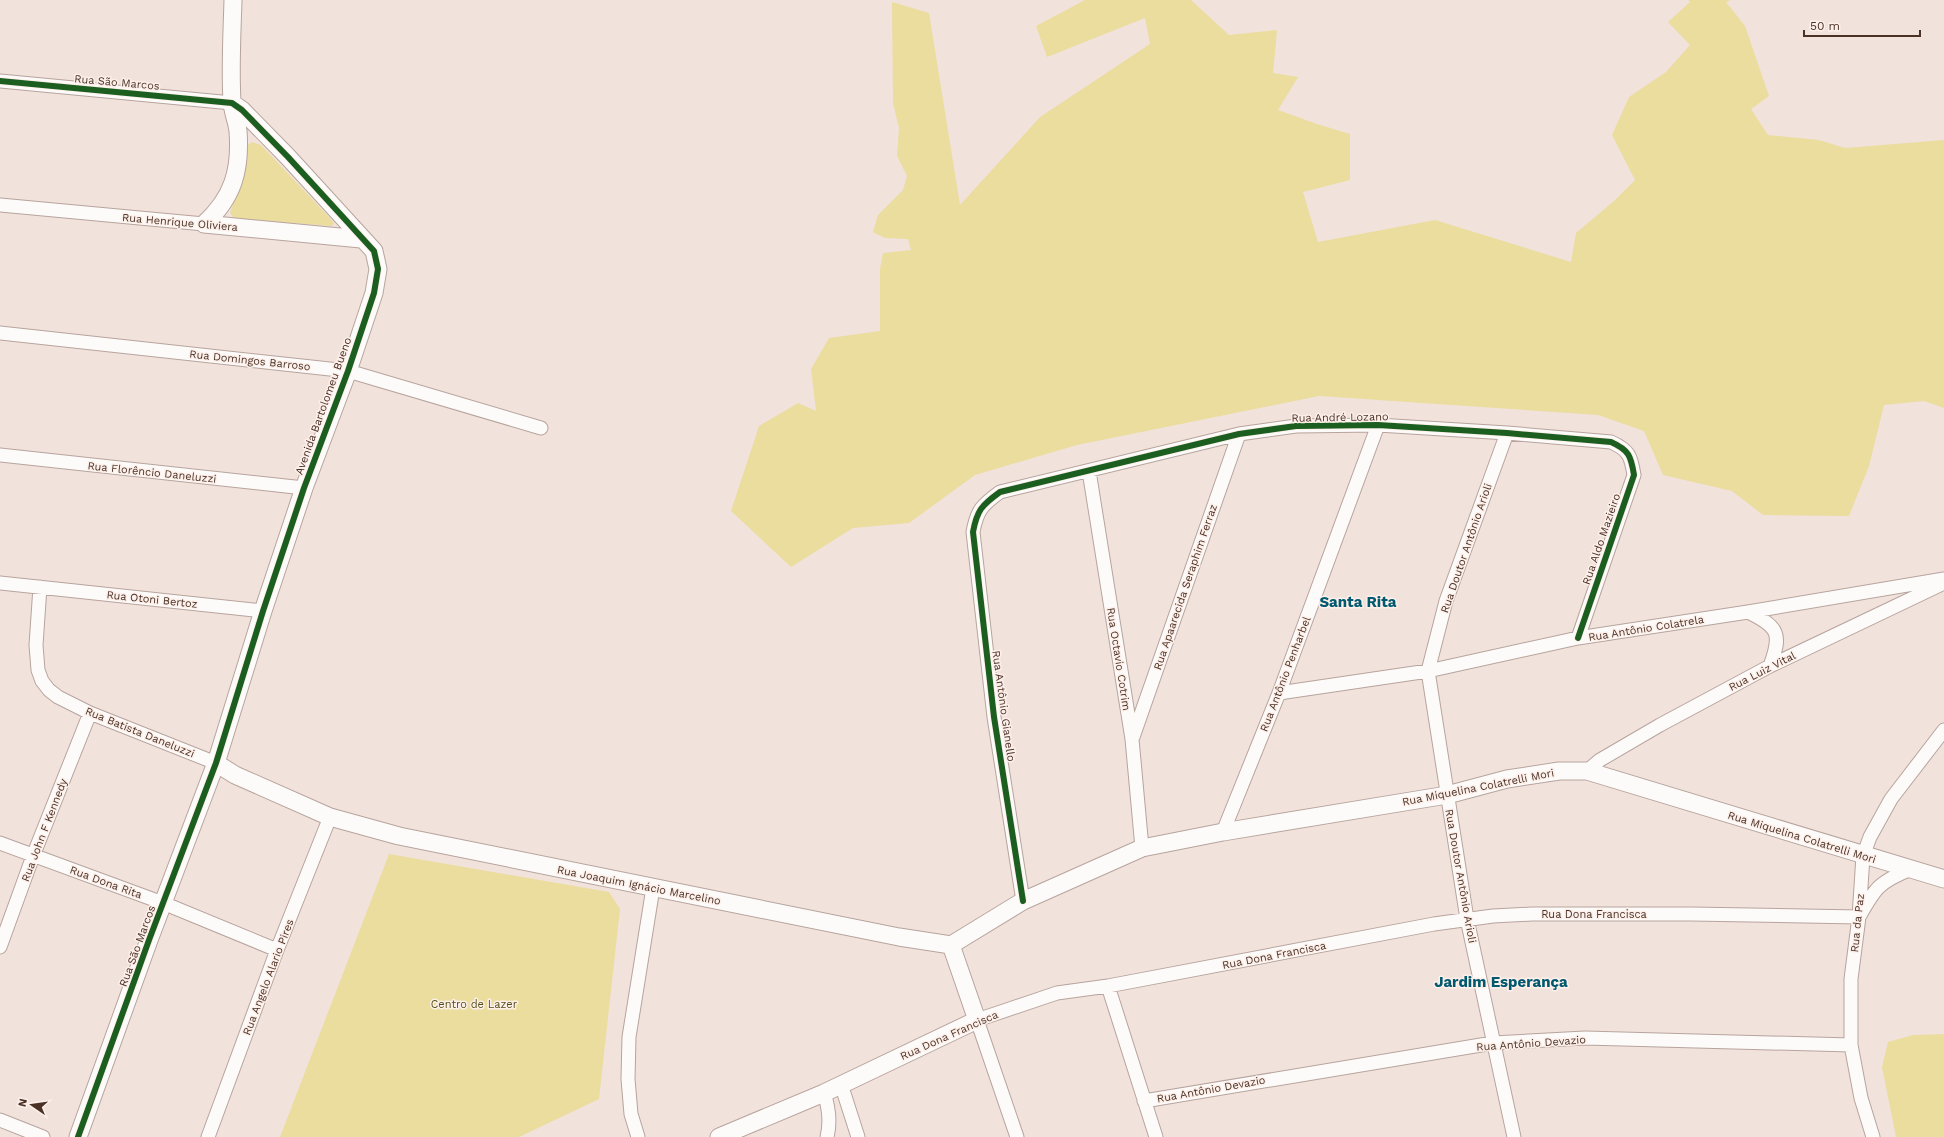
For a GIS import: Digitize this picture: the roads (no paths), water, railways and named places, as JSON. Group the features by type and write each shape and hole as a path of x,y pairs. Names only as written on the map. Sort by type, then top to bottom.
{"street":[{"path":"204,224 219,211 223,205 236,174 239,151 238,130 232,103 233,0"},
{"name":"Rua São Marcos","path":"0,81 232,103"},
{"name":"Avenida Bartolomeu Bueno","path":"216,763 263,611 304,488 348,371 374,293 378,269 374,251 361,239 288,157 242,110 232,103"},
{"name":"Rua Henrique Oliviera","path":"0,205 361,239"},
{"name":"Rua Domingos Barroso","path":"0,332 348,371 541,428"},
{"name":"Rua André Lozano","path":"977,514 986,502 1000,492 1239,434 1296,426 1378,425 1507,433 1611,442 1623,447"},
{"name":"Rua Antônio Penharbel","path":"1222,832 1278,693 1378,425"},
{"name":"Rua Doutor Antônio Arioli","path":"1507,433 1446,601 1428,671 1467,919 1514,1137"},
{"name":"Rua Apaarecida Seraphim Ferraz","path":"1132,739 1239,434"},
{"name":"Rua Aldo Mazieiro","path":"1578,638 1634,475 1632,460 1623,447"},
{"name":"Rua Florêncio Daneluzzi","path":"0,455 304,488"},
{"name":"Rua Octavio Cotrim","path":"1090,471 1132,739 1142,848"},
{"name":"Rua Antônio Gianello","path":"977,514 973,532 994,717 1023,900"},
{"name":"Rua Antônio Colatrela","path":"1278,693 1428,671 1578,638 1748,612 1944,579"},
{"name":"Rua Otoni Bertoz","path":"0,583 263,611"},
{"name":"Rua Luiz Vital","path":"1587,771 1600,760 1660,725 1770,666 1944,583"},
{"name":"Rua Batista Daneluzzi","path":"40,587 36,644 38,670 42,681 49,690 58,697 90,713 216,763 235,775 330,817"},
{"path":"1748,612 1767,621 1775,632 1777,647 1770,666"},
{"name":"Rua John F Kennedy","path":"0,947 33,856 90,713"},
{"name":"Rua da Paz","path":"1874,1137 1862,1098 1851,1045 1851,979 1859,917 1864,856 1870,837 1891,799 1944,730"},
{"name":"Rua São Marcos","path":"78,1137 163,903 216,763"},
{"name":"Rua Miquelina Colatrelli Mori","path":"950,945 1023,900 1142,848 1222,832 1447,795 1515,778 1559,771 1587,771 1944,879"},
{"name":"Rua Joaquim Ignácio Marcelino","path":"330,817 399,836 460,850 899,937 950,945"},
{"name":"Rua Angelo Alario Pires","path":"208,1137 277,950 330,817"},
{"name":"Rua Dona Rita","path":"0,843 163,903 277,950"},
{"path":"1859,917 1873,892 1888,878 1911,869"},
{"path":"638,1137 631,1114 628,1079 629,1037 652,888"},
{"name":"Rua Dona Francisca","path":"719,1137 824,1093 977,1020 1057,993 1108,986 1427,925 1467,919 1532,914 1691,914 1859,917"},
{"path":"950,945 1018,1137"},
{"path":"1108,986 1156,1137"},
{"name":"Rua Antônio Devazio","path":"1144,1101 1493,1043 1585,1038 1851,1045"},
{"path":"841,1084 858,1137"},
{"path":"824,1093 829,1109 829,1128 827,1137"},
{"path":"0,1120 43,1137"}],"district":[{"name":"Santa Rita","path":"1358,602"},
{"name":"Jardim Esperança","path":"1501,982"}],"park label":[{"name":"Centro de Lazer","path":"474,1004"}]}
